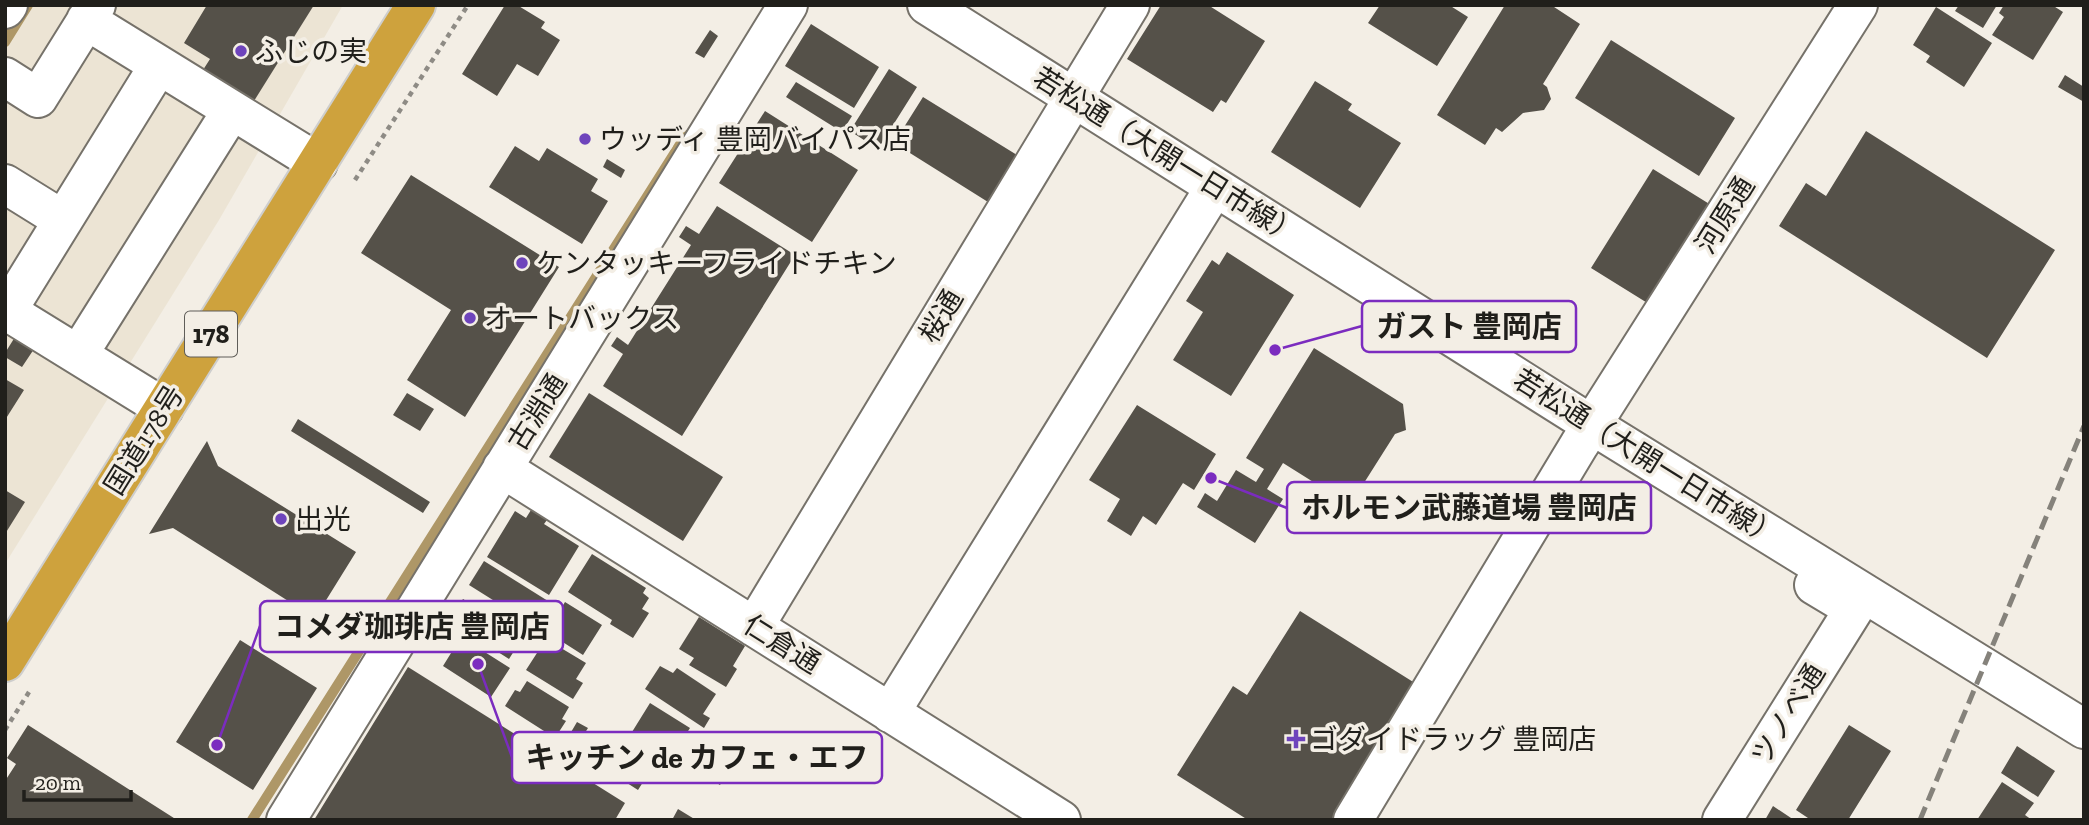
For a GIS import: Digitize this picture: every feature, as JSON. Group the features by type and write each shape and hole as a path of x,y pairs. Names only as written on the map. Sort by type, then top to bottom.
{"highway":[{"name":"国道178号","path":"5,662 416,5"}],"street":[{"name":"古淵通","path":"286,820 788,5"},
{"name":"若松通（大開一日市線）","path":"927,5 1215,187 1586,435 2084,729"},
{"name":"桜通","path":"754,627 1130,5"},
{"name":"河原通","path":"1353,820 1586,435 1858,5"},
{"path":"5,77 38,97 91,13 159,65 318,163"},
{"path":"159,65 6,311 164,408"},
{"path":"78,355 232,110"},
{"path":"5,184 63,220"},
{"path":"890,713 1215,187"},
{"name":"ツノベ通","path":"1586,435 1854,609 1722,820"},
{"name":"仁倉通","path":"502,468 890,713 1017,808 1061,820"}],"shaded area":[{"path":"5,5 343,5 219,220 5,564"}],"building":[{"name":"ふじの実","path":"207,5 314,5 254,101 203,70 210,59 184,43"},
{"path":"505,5 517,5 545,22 541,28 560,40 538,76 517,64 497,96 462,74"},
{"path":"1161,5 1208,5 1265,41 1226,103 1221,100 1213,112 1127,59"},
{"path":"1380,5 1449,5 1468,17 1437,66 1368,23"},
{"path":"1505,5 1551,5 1580,24 1543,84 1547,87 1551,99 1544,110 1523,113 1502,132 1496,128 1485,145 1437,115"},
{"path":"1959,5 1997,5 1983,28 1955,11"},
{"path":"2004,5 2052,5 2063,12 2033,60 1992,35 2004,17 1999,13"},
{"path":"1936,7 1992,43 1964,87 1926,62 1930,56 1913,45"},
{"path":"811,24 879,67 854,108 785,66"},
{"path":"710,30 718,36 704,58 695,53"},
{"path":"1611,40 1735,118 1699,176 1575,98"},
{"path":"889,69 917,87 878,149 850,131"},
{"path":"2065,75 2084,87 2084,102 2058,87"},
{"path":"1315,81 1352,104 1348,110 1401,143 1360,208 1271,152"},
{"path":"796,82 852,116 842,132 786,97"},
{"path":"923,97 1017,155 988,202 894,143"},
{"path":"765,111 858,170 812,242 719,183"},
{"path":"1866,131 2055,250 1987,358 1779,226 1806,183 1826,196"},
{"path":"515,146 539,161 547,148 598,179 591,191 608,201 582,244 489,187"},
{"path":"607,159 625,170 621,178 603,167"},
{"path":"1653,169 1711,205 1649,304 1591,268"},
{"path":"411,175 559,267 465,417 407,380 451,310 361,253"},
{"path":"717,206 795,255 682,436 603,386 623,354 611,346 617,337 628,345 691,245 679,237 686,226 699,234"},
{"path":"1227,252 1294,295 1231,396 1173,360 1203,312 1186,301 1212,260 1219,265"},
{"path":"15,337 34,349 22,367 5,357"},
{"path":"1314,348 1403,404 1406,430 1395,434 1350,505 1283,463 1267,489 1283,499 1255,543 1197,507 1205,493 1217,501 1236,470 1256,482 1264,469 1246,458"},
{"path":"5,379 24,390 5,420"},
{"path":"407,393 434,409 420,431 393,415"},
{"path":"589,393 723,477 683,541 549,457"},
{"path":"1137,405 1216,454 1194,490 1183,483 1156,525 1143,516 1131,536 1107,521 1120,499 1089,480"},
{"path":"298,419 430,502 423,513 291,431"},
{"path":"207,441 218,466 356,552 315,618 173,528 149,534"},
{"path":"5,490 25,502 5,534"},
{"path":"531,510 547,520 544,524 579,546 549,595 487,557 515,511 526,518"},
{"path":"592,554 646,588 643,593 649,598 642,609 649,613 633,638 610,624 612,620 568,592"},
{"path":"484,561 548,601 533,625 469,585"},
{"path":"463,599 478,608 481,603 526,632 509,659 465,631 471,621 455,611"},
{"path":"565,602 602,625 583,655 547,632"},
{"path":"1300,611 1418,685 1334,820 1248,820 1177,775 1233,686 1247,695"},
{"path":"699,617 745,646 733,666 737,669 726,687 689,665 694,658 679,649"},
{"path":"461,637 510,668 491,697 443,666"},
{"path":"546,639 586,663 576,679 583,683 573,699 526,670"},
{"path":"240,640 317,688 253,790 176,742"},
{"path":"660,666 673,673 677,668 716,694 703,714 710,718 704,728 645,689"},
{"path":"408,667 625,803 615,820 314,820"},
{"path":"527,681 569,707 562,719 566,721 555,738 505,706 515,690 520,692"},
{"path":"650,703 690,728 676,750 686,757 681,764 632,732"},
{"path":"577,722 588,728 574,750 564,744"},
{"path":"28,725 177,820 5,820 5,781 16,764 7,758"},
{"path":"1849,725 1891,751 1848,820 1811,820 1796,810"},
{"path":"621,737 657,760 638,790 602,767"},
{"path":"2017,746 2055,771 2038,797 2001,773"},
{"path":"727,757 734,761 720,785 712,780"},
{"path":"2002,782 2034,803 2025,815 2032,820 1977,820"},
{"path":"1773,806 1794,820 1765,820"},
{"path":"678,809 696,820 672,820"}],"waterway":[{"path":"5,42 28,5"},
{"path":"252,820 686,135"}],"railway":[{"path":"1920,820 2084,426"}],"place":[{"name":"ふじの実","path":"241,51"},
{"name":"ウッディ 豊岡バイパス店","path":"585,139"},
{"name":"ケンタッキーフライドチキン","path":"522,263"},
{"name":"オートバックス","path":"470,318"},
{"name":"ガスト 豊岡店","path":"1275,350"},
{"name":"ホルモン武藤道場 豊岡店","path":"1211,478"},
{"name":"出光","path":"281,519"},
{"name":"キッチン de カフェ・エフ","path":"478,664"},
{"name":"ゴダイドラッグ 豊岡店","path":"1296,739"},
{"name":"コメダ珈琲店 豊岡店","path":"217,745"}]}
